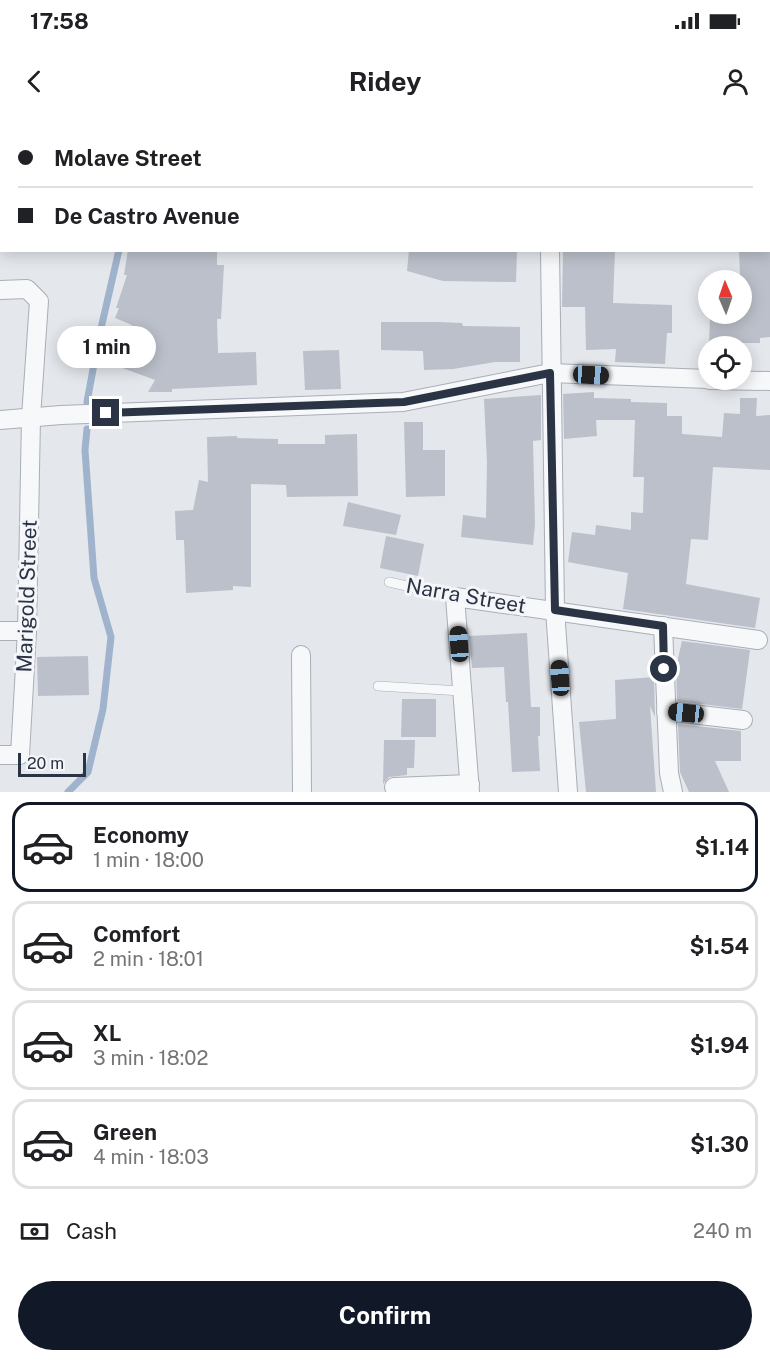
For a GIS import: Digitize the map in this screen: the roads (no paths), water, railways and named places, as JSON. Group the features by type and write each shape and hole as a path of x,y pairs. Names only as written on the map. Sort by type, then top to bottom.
{"street":[{"path":"550,252 555,610 568,792"},
{"name":"Marigold Street","path":"0,290 27,290 39,301 31,417 27,631 20,755 0,755"},
{"path":"0,420 404,402 550,373 698,380"},
{"path":"752,381 770,381"},
{"path":"394,786 470,788 455,597"},
{"name":"Narra Street","path":"455,597 758,640"},
{"path":"663,626 669,773 673,792"},
{"path":"0,631 27,631"},
{"path":"301,655 302,792"},
{"path":"666,711 743,720"}],"lane":[{"name":"Narra Street","path":"389,582 455,597"},
{"path":"378,686 462,691"}],"waterway":[{"path":"87,402 119,252"},
{"path":"68,792 88,772 103,709 111,637 94,578 85,450 87,429"}]}
